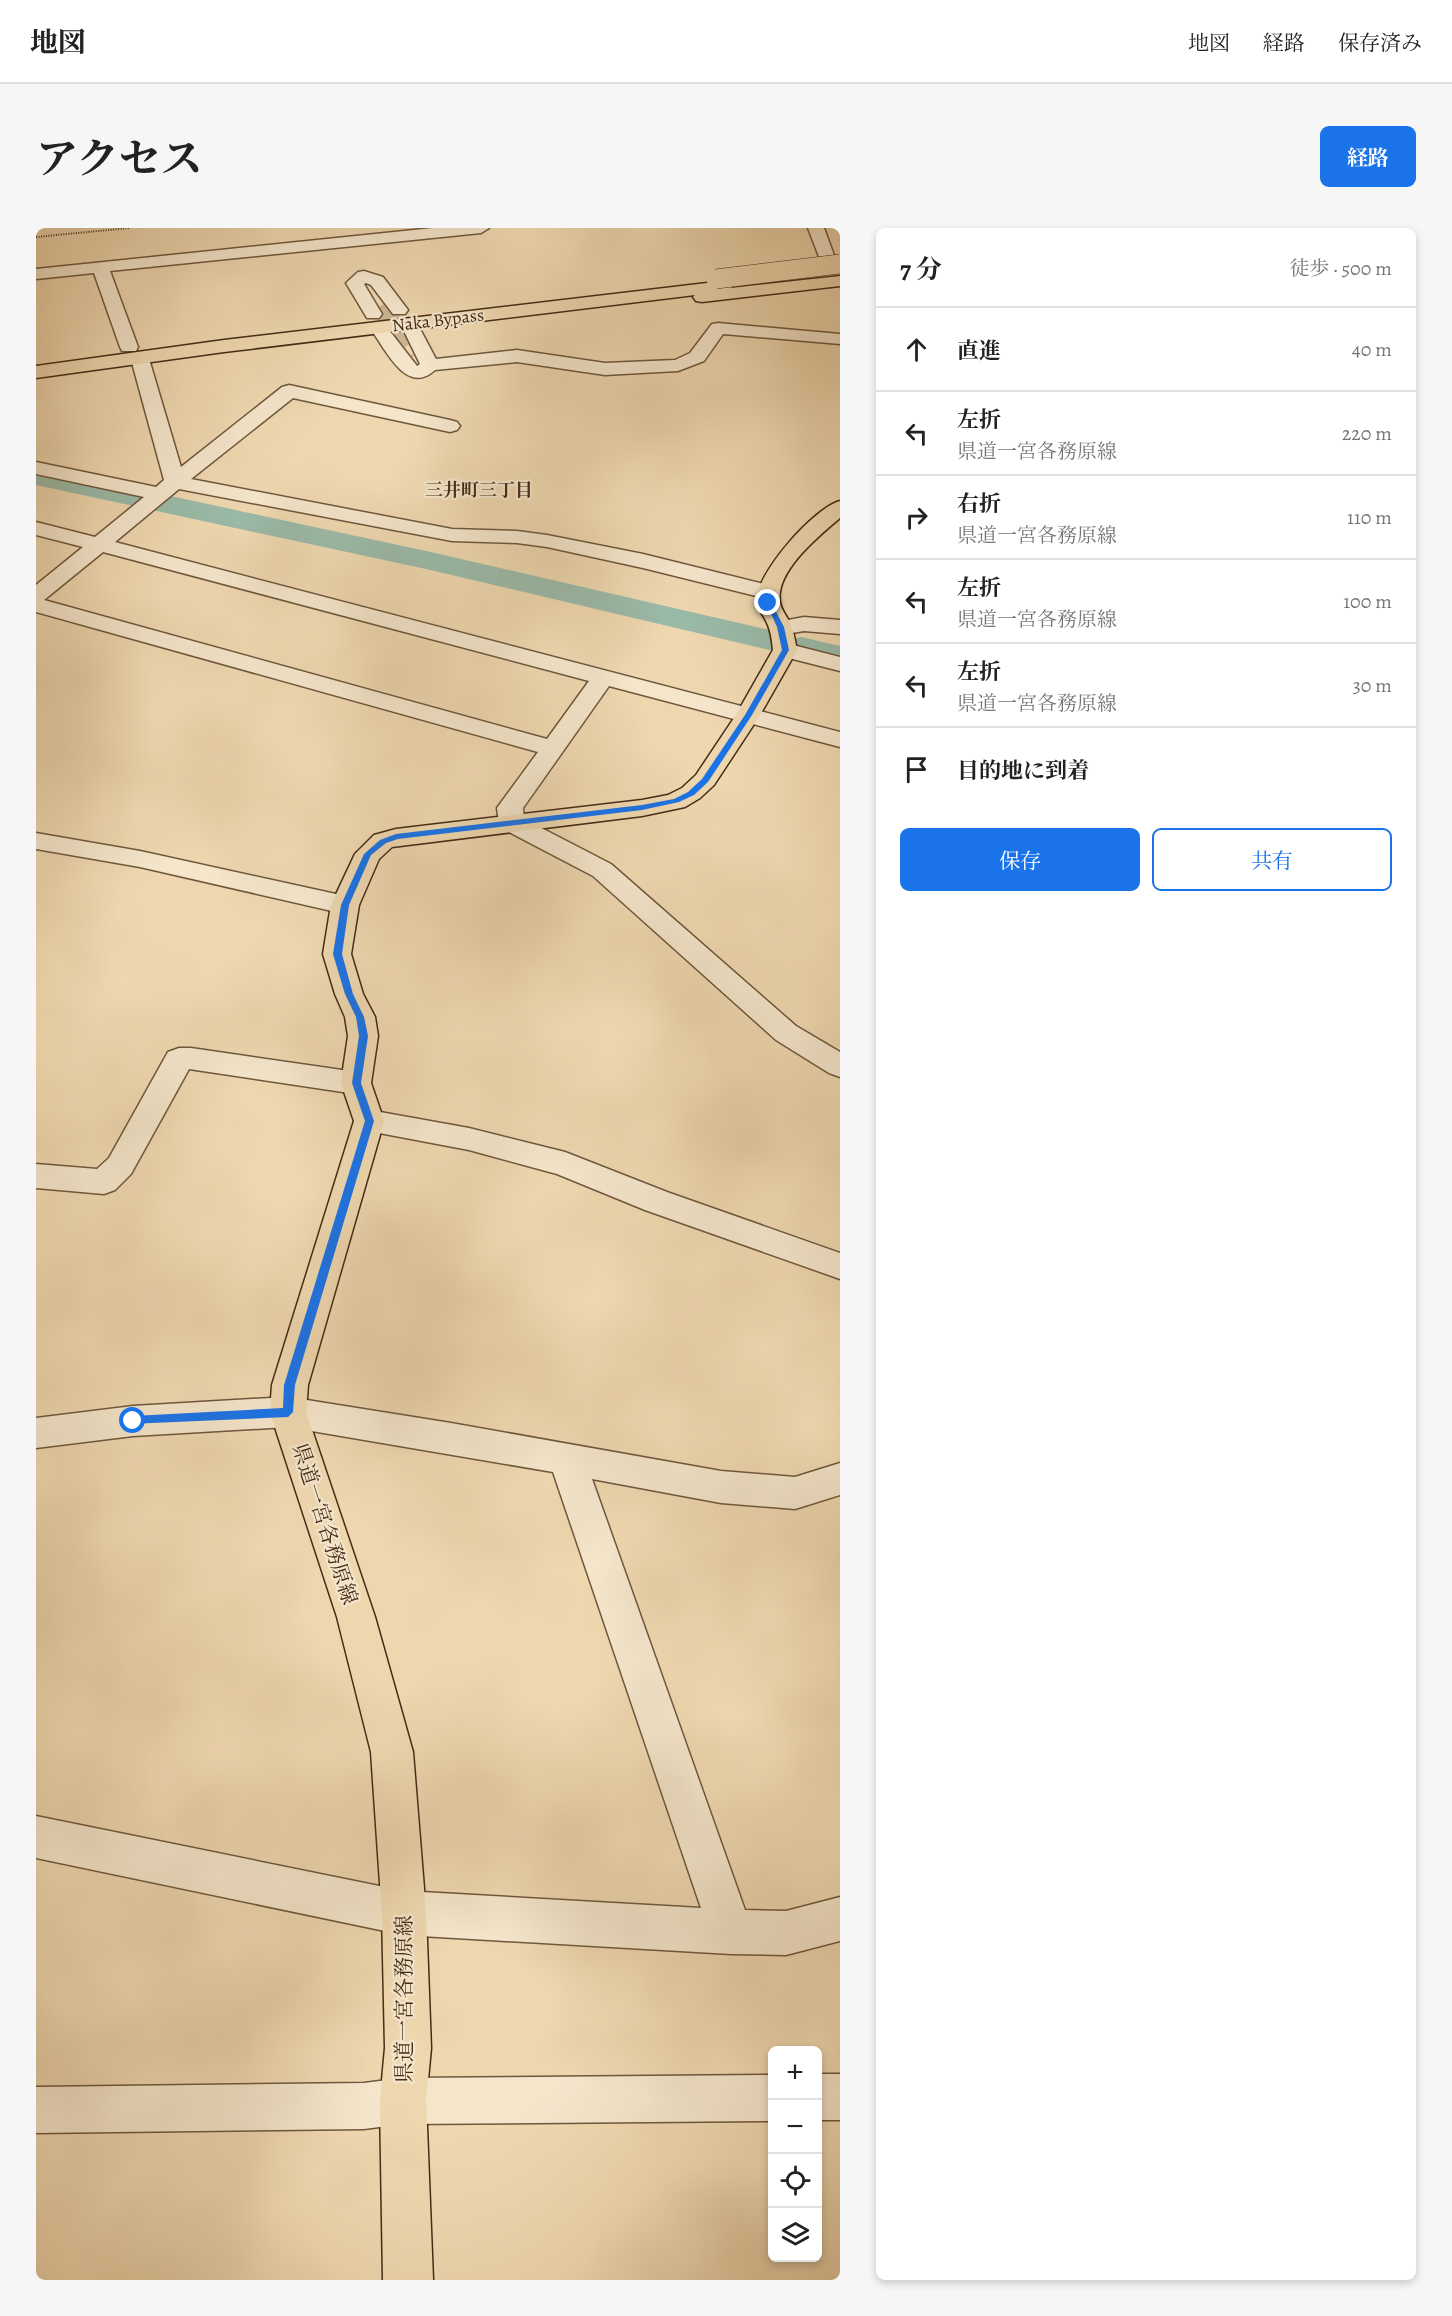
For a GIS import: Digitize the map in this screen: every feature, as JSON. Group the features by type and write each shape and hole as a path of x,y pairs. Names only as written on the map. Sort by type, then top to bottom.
{"main road":[{"name":"Naka Bypass","path":"36,372 134,353 155,344 838,271"},
{"path":"155,344 197,332 385,310 838,271"},
{"path":"224,346 250,350 413,331 838,271"},
{"name":"Naka Bypass","path":"36,356 134,353 224,346 720,283"},
{"path":"369,1121 356,1083 363,1036 360,1017 349,994 337,954 345,905 368,854 383,841 396,837 642,808 676,801 691,793 705,780 748,715 783,638 768,603 768,592 774,578 794,548 840,507"},
{"name":"県道一宮各務原線","path":"369,1121 290,1385 288,1412 356,1617 392,1752 404,1913 408,2048 404,2101 408,2280"}],"street":[{"path":"36,274 339,235 481,228"},
{"path":"816,228 838,271"},
{"path":"339,235 364,276 377,281 385,310"},
{"path":"100,267 134,353 160,495"},
{"path":"364,276 355,284 385,310"},
{"path":"383,334 410,370 421,365 517,356 605,369 678,365 697,357 718,328 840,339"},
{"path":"36,596 289,391 450,426 435,399 421,365 413,331"},
{"path":"36,468 160,495 452,535 517,537 547,541 643,561 768,592"},
{"path":"36,528 840,740"},
{"path":"36,605 552,748"},
{"path":"783,638 804,624 840,627"},
{"path":"783,638 840,664"},
{"path":"604,677 510,808 512,823 602,870 786,1033 840,1066"},
{"path":"36,840 140,859 345,905"},
{"path":"36,1176 104,1182 120,1166 179,1059 192,1058 356,1083"},
{"path":"369,1121 469,1139 565,1164 656,1201 840,1266"},
{"path":"36,1432 133,1421 288,1412 721,1487 795,1493 840,1479"},
{"path":"567,1459 731,1932"},
{"path":"36,1837 404,1913 731,1932 786,1933 840,1919"},
{"path":"822,2097 840,2097"},
{"path":"36,2110 364,2106 404,2101 768,2098"}],"path":[{"path":"36,237 129,228"}],"waterway":[{"path":"36,476 426,560 774,641"},
{"path":"801,647 840,656"}],"tunnel":[{"path":"382,305 412,357"}],"district":[{"name":"三井町三丁目","path":"479,490"}],"route":[{"path":"133,1421 288,1412 290,1385 369,1121 356,1083 363,1036 360,1017 349,994 337,954 345,905 368,854 383,841 396,837 642,808 676,801 691,793 705,780 748,715 785,650 780,627 768,603"}]}
